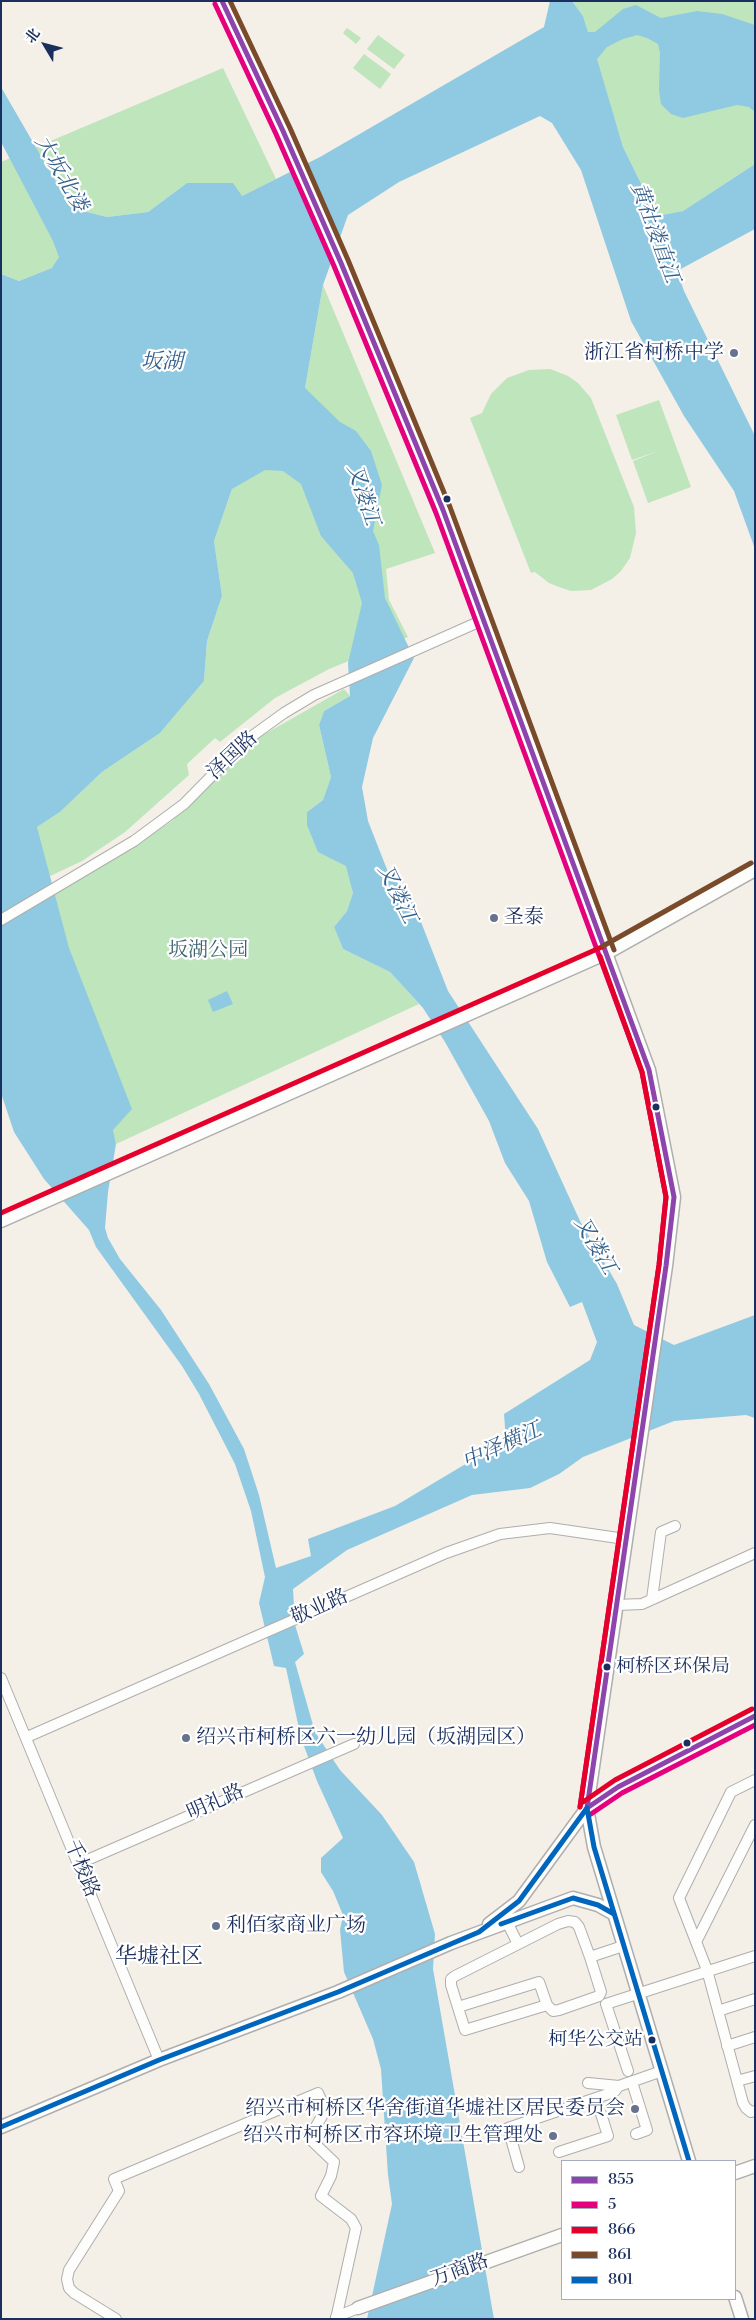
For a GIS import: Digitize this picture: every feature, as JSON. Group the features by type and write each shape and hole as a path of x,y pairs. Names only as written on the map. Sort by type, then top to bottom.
{"street":[{"path":"222,1 283,131 341,263 443,510 649,1070 674,1197 666,1266 587,1808 594,1847 689,2160"},
{"name":"泽国路","path":"1,920 134,841 184,804 248,739 300,704 416,649 483,620"},
{"path":"1,1221 478,1009 607,954 755,870"},
{"path":"652,1599 661,1532 676,1526"},
{"name":"敬业路","path":"27,1737 446,1552 500,1534 550,1528 625,1539"},
{"path":"616,1605 642,1604 755,1553"},
{"name":"千梭路","path":"1,1678 159,2060"},
{"path":"479,1932 520,1900 587,1808 618,1787 755,1716"},
{"name":"明礼路","path":"78,1864 354,1744"},
{"path":"755,1780 731,1792 679,1898 707,1970 737,2082 746,2108 751,2112 755,2112"},
{"path":"696,1942 755,1824"},
{"path":"1,2127 159,2060 338,1992 451,1943 573,1898 598,1905 614,1914"},
{"path":"507,1922 518,1944"},
{"path":"458,2007 539,1982 547,2005 553,2011 599,1996 601,1992 590,1957 579,1926 575,1922 558,1924 451,1979 458,2007 465,2030 547,2005"},
{"path":"590,1957 623,1946"},
{"path":"628,2071 606,2004 755,1956"},
{"path":"718,2011 755,1999"},
{"path":"727,2046 755,2037"},
{"path":"588,2083 619,2086 662,2071"},
{"path":"737,2082 755,2076"},
{"path":"632,2082 647,2130 636,2134"},
{"path":"519,2167 508,2128 614,2092 619,2086"},
{"path":"116,2319 74,2293 69,2288 67,2279 68,2270 120,2190 114,2179 318,2093 324,2106 322,2116 314,2130 312,2141 334,2162 331,2176 321,2196 350,2219 356,2228 336,2318"},
{"path":"559,2152 608,2136 596,2098"},
{"path":"736,2173 755,2166"},
{"name":"万商路","path":"358,2308 561,2235"},
{"path":"736,2300 742,2319"},
{"path":"336,2318 358,2308"}],"green space":[{"path":"572,1 755,1 755,164 683,211 657,216 623,147 583,16"},
{"path":"347,28 361,38 356,44 343,33"},
{"path":"378,35 405,55 394,69 367,49"},
{"path":"364,54 391,74 380,89 353,68"},
{"path":"223,68 276,179 242,196 187,183 148,212 107,217 87,212 53,268 19,281 1,274 1,162"},
{"path":"323,285 435,553 386,569 389,600 408,637 329,669 275,698 220,742 215,738 187,764 189,775 125,832 82,861 48,877 37,827 60,812 102,772 160,733 204,681 207,641 222,596 214,541 232,489 305,388"},
{"path":"550,369 568,376 578,383 591,398 634,507 636,533 630,558 621,571 612,579 591,590 571,591 549,583 535,572 531,573 470,418 482,413 491,394 507,378 529,370"},
{"path":"659,400 691,487 648,503 633,461 658,451 632,460 616,415"},
{"name":"坂湖公园","path":"344,689 350,696 324,711 319,725 331,777 323,800 307,812 350,868 353,894 347,911 334,927 343,949 390,972 419,1004 116,1144 53,892 114,859 172,821 224,768 256,739"}],"water":[{"path":"550,1 572,1 583,16 588,32 595,32 623,9 636,5 661,18 697,11 722,14 755,25 755,112 749,107 737,105 683,118 671,114 661,104 659,90 660,53 658,44 647,38 637,35 623,39 607,47 597,59 623,147 657,216 683,211 755,164 755,229 677,271 684,291 755,436 755,549 734,491 684,416 631,321 581,170 552,123 540,116 399,182 348,215 323,285 305,388 340,422 356,431 371,451 382,485 373,531 379,545 385,598 414,658 373,738 362,787 368,821 388,872 412,899 448,991 538,1129 580,1221 617,1284 634,1325 674,1345 755,1315 755,1418 746,1415 674,1421 583,1457 559,1474 530,1488 472,1495 347,1550 293,1589 295,1625 304,1654 295,1662 315,1732 340,1770 382,1815 414,1862 435,1934 433,1969 494,2319 367,2319 392,2204 388,2175 381,2069 373,2039 344,1972 340,1930 343,1915 333,1891 321,1872 321,1858 343,1838 317,1781 301,1738 286,1668 274,1666 259,1603 265,1577 251,1511 235,1464 199,1394 182,1366 96,1247 89,1230 44,1179 14,1132 1,1093 1,274 19,281 52,268 59,257 53,241 1,142 1,87 56,182 87,212 107,217 148,212 187,183 233,183 242,196 320,157 544,27","holes":["265,470 283,471 301,484 321,536 353,573 362,603 348,663 350,696 324,711 319,725 331,777 323,800 307,812 307,825 318,852 346,866 353,893 347,911 334,927 343,949 390,972 423,1008 445,1042 489,1121 505,1163 529,1201 547,1262 570,1307 582,1302 597,1342 590,1360 504,1414 506,1440 395,1506 308,1539 311,1556 276,1568 259,1495 244,1449 209,1384 161,1310 120,1259 108,1238 105,1228 108,1192 116,1144 113,1130 132,1109 69,948 37,827 60,812 102,772 160,733 204,681 207,641 222,596 214,541 232,489"]},
{"path":"227,991 233,1004 213,1012 208,1000"}],"transit line":[{"name":"855","path":"222,1 283,131 341,263 443,510 649,1070 674,1197 666,1266 587,1808"},
{"name":"861","path":"230,1 290,128 348,260 450,507 614,950"},
{"name":"5","path":"215,4 276,134 334,266 436,513 642,1072 666,1197 659,1265 580,1807"},
{"name":"861","path":"603,946 751,863"},
{"name":"866","path":"1,1213 604,946"},
{"name":"866","path":"580,1807 659,1265 666,1197 642,1072 600,956"},
{"name":"866","path":"583,1802 615,1780 752,1709"},
{"name":"855","path":"587,1808 618,1787 755,1716"},
{"name":"5","path":"591,1814 622,1793 755,1725"},
{"name":"801","path":"587,1808 594,1847 689,2160"},
{"name":"801","path":"1,2127 159,2060 338,1992 479,1932 519,1901 587,1808"},
{"name":"801","path":"501,1924 573,1898 598,1905 614,1914"}],"place":[{"name":"浙江省柯桥中学","path":"734,353"},
{"name":"圣泰","path":"494,918"},
{"name":"柯桥区环保局","path":"607,1667"},
{"name":"绍兴市柯桥区六一幼儿园（坂湖园区）","path":"186,1738"},
{"name":"利佰家商业广场","path":"216,1926"},
{"name":"柯华公交站","path":"652,2040"},
{"name":"绍兴市柯桥区华舍街道华墟社区居民委员会","path":"635,2109"},
{"name":"绍兴市柯桥区市容环境卫生管理处","path":"553,2136"}],"district":[{"name":"华墟社区","path":"159,1958"}],"water label":[{"name":"大坂北溇","path":"60,174"},
{"name":"黄社溇直江","path":"654,233"},
{"name":"坂湖","path":"162,363"},
{"name":"叉溇江","path":"362,495"},
{"name":"叉溇江","path":"396,894"},
{"name":"叉溇江","path":"594,1246"},
{"name":"中泽横江","path":"502,1447"}]}
